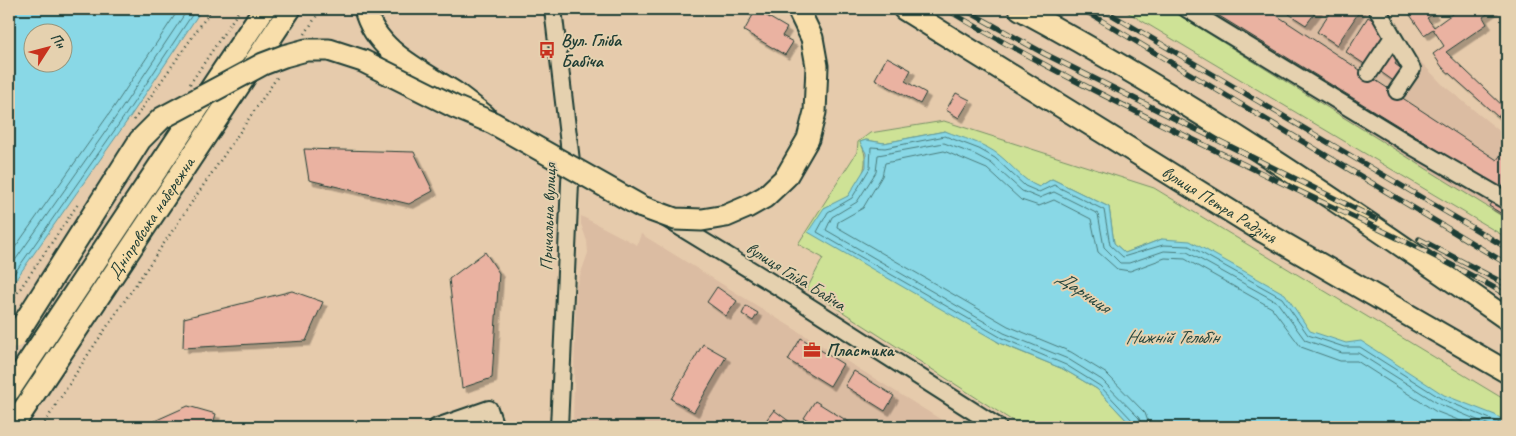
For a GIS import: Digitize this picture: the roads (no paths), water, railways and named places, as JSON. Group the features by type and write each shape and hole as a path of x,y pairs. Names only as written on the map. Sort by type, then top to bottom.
{"main road":[{"name":"Дніпровська набережна","path":"9,391 264,9"},
{"name":"Дніпровська набережна","path":"12,427 290,9"},
{"path":"365,9 378,35 395,55 456,94 493,123"},
{"path":"12,342 140,140 150,129 176,110 263,64 306,50 329,50 347,54 455,108 493,123 642,207 675,219 702,220 726,216 748,208 765,197 786,177 808,139 815,112 817,66 812,38 798,9"},
{"name":"вулиця Петра Радзіня","path":"904,9 1264,232 1507,372"},
{"path":"1020,9 1110,57 1347,206 1507,319"}],"street":[{"name":"Причальна вулиця","path":"552,9 571,161 559,427"},
{"path":"1187,9 1412,146 1507,201"},
{"path":"1377,9 1412,69 1397,91"},
{"path":"1369,73 1393,37"},
{"name":"вулиця Гліба Бабіча","path":"571,161 777,286 998,427"},
{"path":"437,427 489,409 495,427"}],"water":[{"path":"9,9 202,9 130,117 9,289"},
{"name":"Нижній Тельбін","path":"945,131 993,151 1023,177 1039,187 1052,179 1109,207 1114,243 1125,253 1162,239 1190,241 1285,294 1310,331 1346,343 1361,341 1444,395 1495,415 1507,422 1507,427 1133,427 1097,389 1063,369 1000,343 808,232 824,208 848,196 866,167 866,153 860,142 866,140 884,143"}],"railway":[{"path":"946,9 1026,55 1108,97 1232,159 1421,249 1507,295"},
{"path":"964,9 1045,54 1376,219"},
{"path":"1082,9 1507,264"},
{"path":"1102,9 1507,248"},
{"path":"1419,239 1507,285"}],"place":[{"name":"Вул. Гліба Бабіча","path":"547,50"},
{"name":"Пластика","path":"812,350"}],"water label":[{"name":"Дарниця","path":"1084,291"}]}
